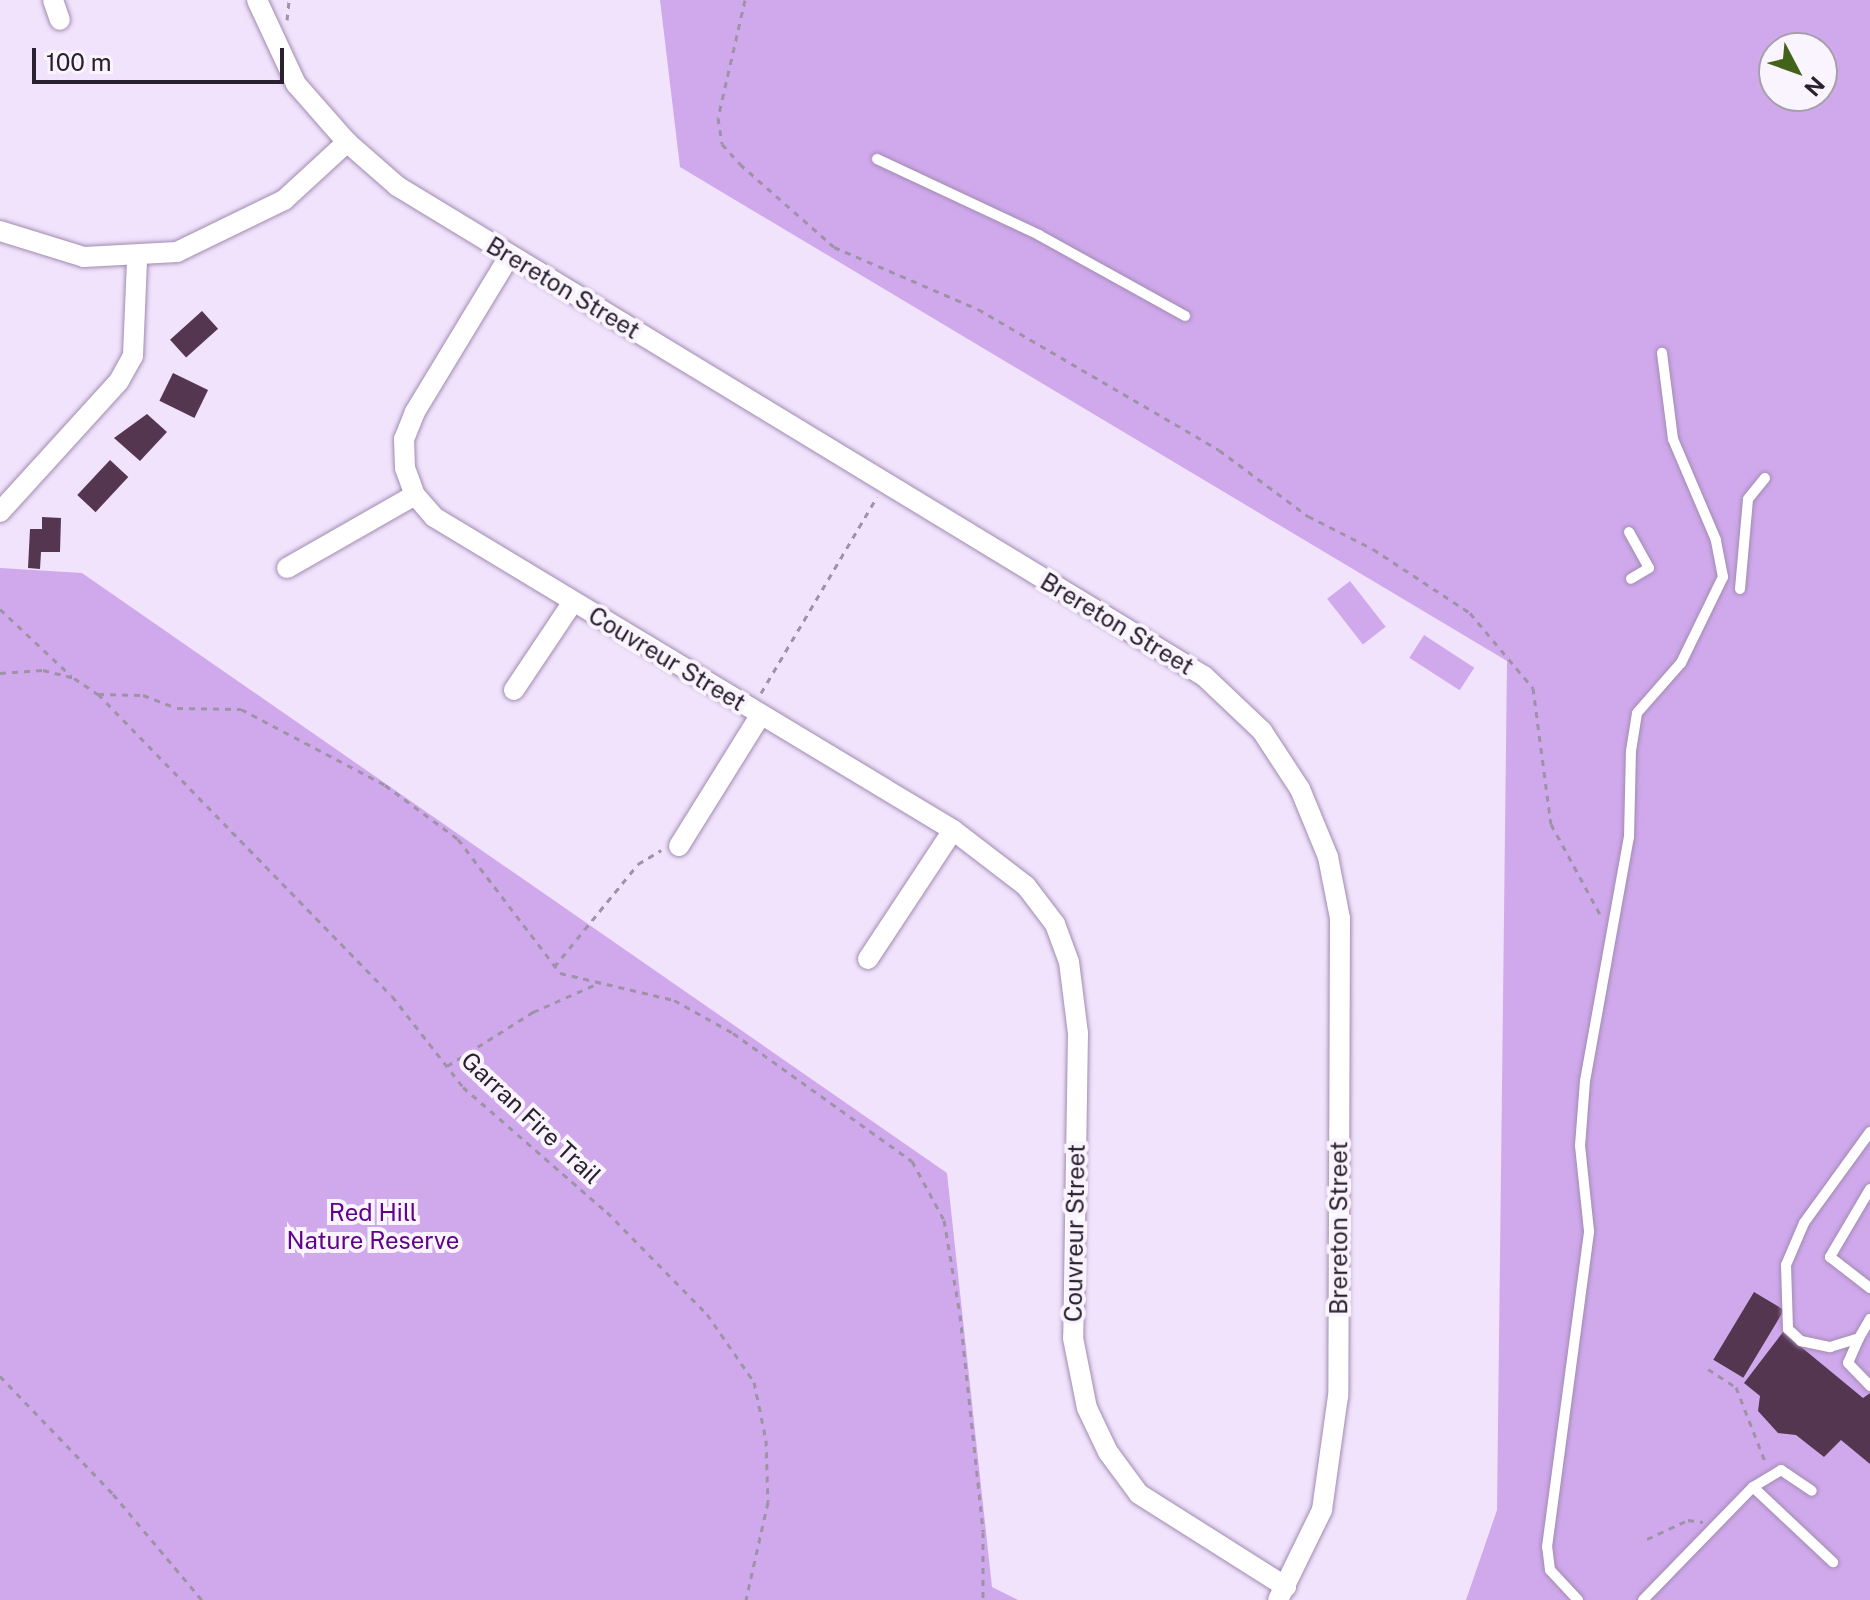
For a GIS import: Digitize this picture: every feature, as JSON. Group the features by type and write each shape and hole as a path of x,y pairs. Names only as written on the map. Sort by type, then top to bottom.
{"street":[{"path":"53,0 60,20"},
{"name":"Brereton Street","path":"257,0 296,84 347,142 397,186 1204,676 1262,731 1300,789 1328,857 1340,918 1338,1396 1322,1510 1282,1594"},
{"path":"0,231 84,257 137,259 177,252 232,230 284,200 347,142"},
{"path":"287,568 415,495 405,468 409,425 510,255"},
{"path":"0,512 119,381 133,356 137,259"},
{"name":"Couvreur Street","path":"415,495 434,517 953,830 1026,886 1055,924 1069,962 1078,1033 1073,1338 1087,1408 1108,1452 1139,1494 1282,1594"},
{"name":"Couvreur Street","path":"514,690 573,602"},
{"name":"Couvreur Street","path":"679,846 755,713"},
{"path":"868,959 953,830"}],"lane":[{"path":"877,159 1039,235 1185,316"},
{"path":"1578,1600 1554,1577 1547,1547 1589,1231 1580,1146 1609,929 1629,837 1637,713 1681,663 1723,577 1716,540 1673,439 1662,353"},
{"path":"1740,589 1748,499 1765,478"},
{"path":"1629,532 1649,568 1631,579"},
{"path":"1859,1338 1814,1347 1788,1329 1786,1265 1804,1223 1870,1132"},
{"path":"1870,1189 1830,1257 1870,1288"},
{"path":"1870,1319 1848,1363 1870,1386"},
{"path":"1643,1600 1769,1472 1781,1470 1812,1491"},
{"path":"1753,1487 1833,1562"}],"path":[{"path":"286,29 289,0"},
{"path":"745,0 718,118 722,144 740,164 834,247 978,309 1227,454 1308,516 1373,549 1470,613 1533,688 1551,824 1609,929"},
{"path":"755,713 885,483"},
{"path":"0,609 74,678"},
{"name":"Garran Fire Trail","path":"0,673 43,670 74,678 98,694 392,996 447,1066 707,1314 754,1382 768,1502 746,1600"},
{"path":"98,694 143,695 177,708 241,709 385,785 458,839 554,967 674,1000 733,1033 912,1161 944,1220 983,1532 983,1600"},
{"path":"554,967 638,864 649,854 679,846"},
{"path":"447,1066 533,1012 602,982"},
{"path":"1708,1369 1736,1387 1769,1472"},
{"path":"0,1376 113,1494 202,1600"},
{"path":"1647,1539 1688,1520 1712,1529"}],"green space":[{"path":"660,0 1870,0 1870,1600 1466,1600 1497,1510 1507,661 680,167"},
{"name":"Red Hill Nature Reserve","path":"0,568 82,573 947,1173 992,1587 1018,1600 0,1600"},
{"path":"1350,581 1386,627 1363,645 1327,599"},
{"path":"1424,635 1474,668 1460,690 1409,658"}],"building":[{"path":"202,311 218,329 186,358 170,340"},
{"path":"173,373 208,390 194,418 159,401"},
{"path":"147,414 167,432 140,461 114,438"},
{"path":"110,460 128,477 96,512 77,495"},
{"path":"42,517 61,518 60,552 41,552 40,569 28,568 30,529 42,529"},
{"path":"1754,1292 1784,1310 1743,1378 1713,1360"},
{"path":"1783,1332 1863,1398 1870,1393 1870,1464 1841,1440 1824,1457 1796,1435 1778,1433 1758,1411 1760,1396 1744,1383"}]}
